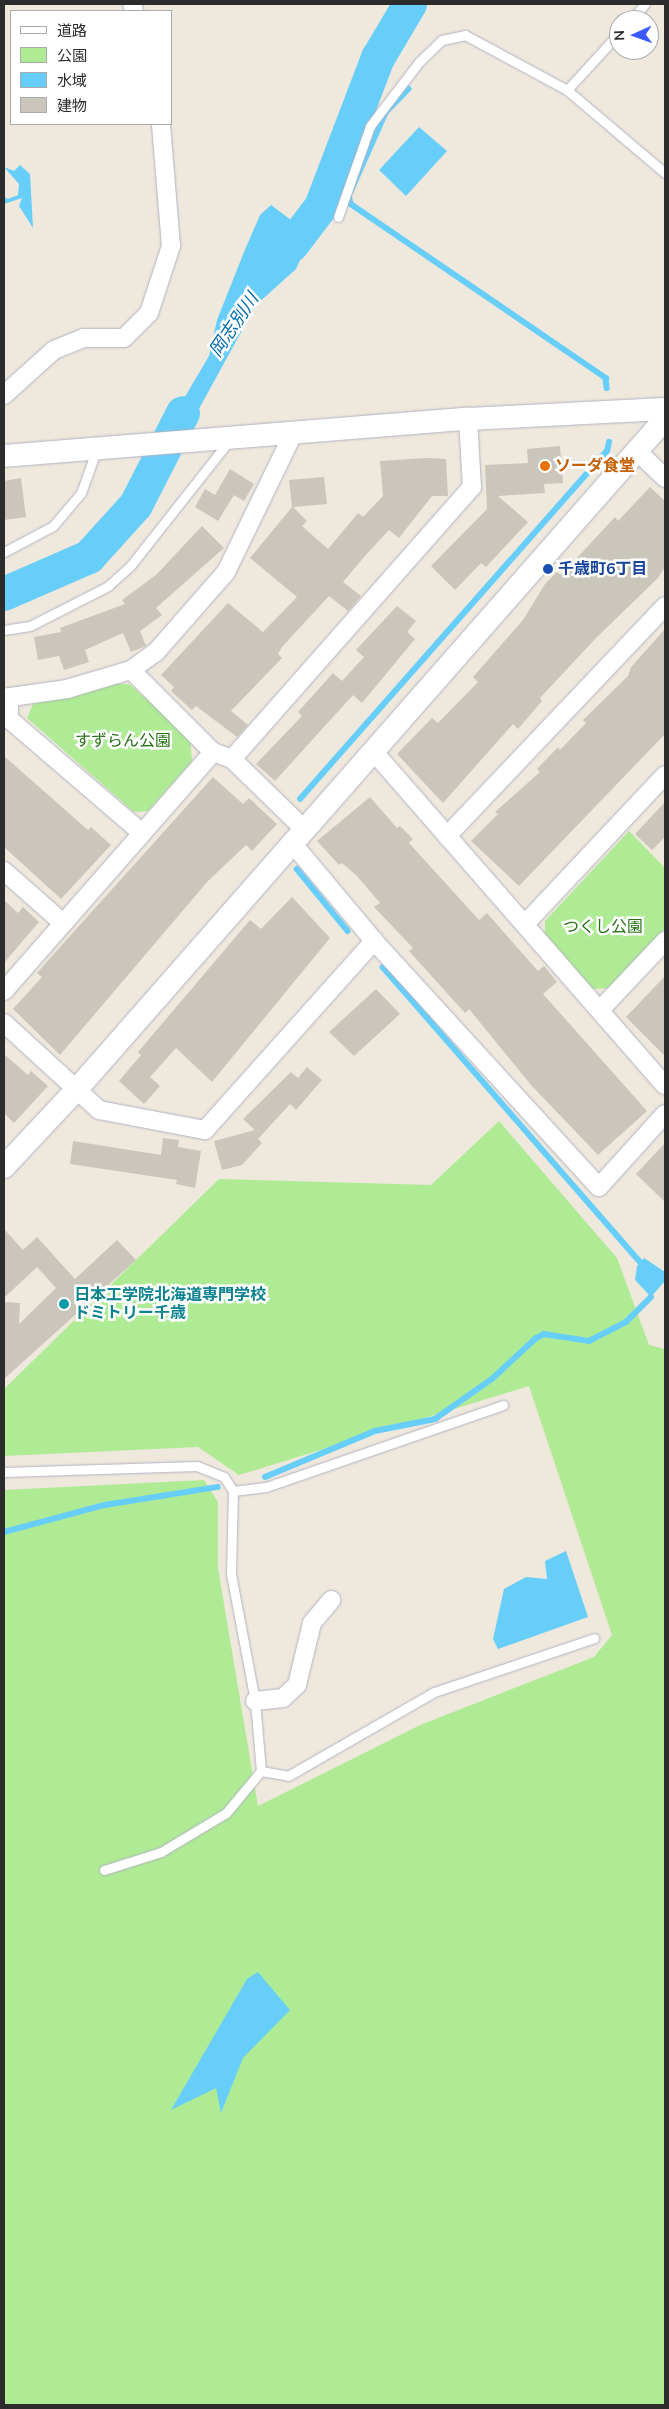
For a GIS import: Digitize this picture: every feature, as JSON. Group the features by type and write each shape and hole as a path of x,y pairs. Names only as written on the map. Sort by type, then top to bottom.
{"street":[{"path":"4,395 54,350 82,338 124,338 149,312 171,246 161,125"},
{"path":"4,456 104,450 468,419 665,409"},
{"path":"232,759 472,487 468,419"},
{"path":"4,1167 78,1088 665,419"},
{"path":"142,833 9,719 6,698 67,689 131,670 156,652 226,572 293,434"},
{"path":"637,452 665,478"},
{"path":"447,836 665,606"},
{"path":"131,670 213,752 232,759 299,837 374,941 599,1187 665,1114"},
{"path":"4,991 213,752"},
{"path":"374,752 665,1085"},
{"path":"525,924 665,774"},
{"path":"4,871 63,923"},
{"path":"4,1023 78,1088 99,1110 205,1130 374,941"},
{"path":"600,1010 665,941"},
{"path":"255,1701 283,1698 297,1685 312,1623 331,1600"}],"lane":[{"path":"338,217 370,126 419,62 442,40 465,35 568,90 665,173"},
{"path":"568,90 609,44"},
{"path":"4,630 30,626 108,586 131,565 229,440"},
{"path":"4,552 53,526 81,493 104,450"},
{"path":"234,1491 266,1488 503,1405"},
{"path":"4,1472 197,1466 224,1476 234,1491 231,1574 255,1701 261,1771 226,1813 161,1852 104,1870"},
{"path":"261,1771 288,1776 434,1692 594,1638"}],"green space":[{"name":"すずらん公園","path":"114,684 129,684 190,737 192,761 148,811 134,812 27,718 34,702 65,698"},
{"name":"つくし公園","path":"629,831 665,868 665,928 610,988 592,989 545,933 545,921"},
{"path":"499,1121 617,1258 649,1345 665,1349 665,2405 4,2405 4,1490 204,1480 218,1502 218,1568 258,1806 420,1725 594,1657 612,1635 529,1386 239,1475 198,1447 4,1456 4,1389 219,1179 431,1185"}],"water":[{"path":"419,127 447,151 406,196 379,170"},
{"path":"20,165 30,174 33,228 19,206 22,198 4,204 4,197 8,199 18,195 19,184 4,167 14,171"},
{"path":"271,205 295,223 315,206 323,210 296,269 256,305 184,436 153,438 170,422 209,356 217,320 244,252 260,215"},
{"path":"644,1258 665,1272 665,1281 651,1297 635,1280 637,1266"},
{"path":"566,1551 588,1617 498,1649 493,1639 504,1589 526,1577 547,1579 545,1561"},
{"path":"258,1972 290,2010 243,2058 221,2113 216,2088 171,2110 247,1979"}],"building":[{"path":"560,446 563,483 544,484 545,493 498,496 528,522 486,567 481,563 455,590 431,566 487,509 485,465 528,463 527,449"},
{"path":"426,458 446,459 448,496 432,496 399,538 389,530 364,557 343,582 361,596 348,611 329,596 282,647 278,654 282,658 231,711 248,725 237,737 196,706 192,710 171,691 174,687 161,675 228,603 263,632 297,597 250,558 292,507 289,480 324,477 327,504 293,507 307,521 302,526 328,549 358,513 363,517 383,496 380,461"},
{"path":"230,469 254,484 244,501 234,495 218,521 195,507 205,489 215,495"},
{"path":"21,478 26,517 4,520 4,481"},
{"path":"650,487 665,501 665,567 658,578 596,638 540,698 542,701 518,729 513,724 443,803 397,754 432,718 438,723 478,682 473,677 523,620 545,584 557,572 561,575 615,517 618,521"},
{"path":"202,526 224,548 156,608 162,615 140,631 146,646 131,652 123,633 85,650 89,662 64,670 59,656 38,660 34,637 61,632 60,628 125,604 122,600 156,575"},
{"path":"397,606 416,621 407,632 415,639 362,703 353,695 275,781 256,764 302,716 298,712 333,673 342,681 364,657 356,650"},
{"path":"665,629 665,734 519,886 471,841 498,814 495,812 540,772 537,769 558,747 560,750 586,723 583,720 628,676 631,667"},
{"path":"4,756 88,830 91,827 111,845 61,899 4,847"},
{"path":"213,777 243,804 249,798 277,824 252,851 246,845 208,881 60,1055 13,1009 42,977 37,973"},
{"path":"370,797 397,828 400,826 413,839 409,843 479,920 487,913 538,971 544,966 557,982 543,994 647,1111 598,1155 531,1085 469,1009 465,1013 409,951 413,948 374,907 380,903 357,876 342,863 339,865 317,841"},
{"path":"665,802 665,837 652,850 635,834"},
{"path":"292,897 330,938 212,1082 176,1048 150,1077 160,1086 144,1104 119,1081 141,1055 138,1052 250,920 261,929"},
{"path":"4,900 18,913 23,907 39,922 4,963"},
{"path":"665,976 665,1056 626,1017"},
{"path":"376,989 400,1014 354,1056 329,1032"},
{"path":"4,1054 28,1075 31,1071 48,1086 14,1123 4,1113"},
{"path":"307,1067 322,1080 296,1110 290,1104 258,1139 262,1143 242,1165 222,1170 214,1141 255,1130 243,1119 291,1072 298,1078"},
{"path":"163,1138 179,1140 178,1147 201,1151 195,1188 176,1184 177,1180 70,1164 73,1141 161,1155"},
{"path":"665,1143 665,1202 636,1174"},
{"name":"日本工学院北海道専門学校 ドミトリー千歳","path":"4,1229 23,1250 37,1237 75,1279 117,1240 136,1260 4,1379 4,1302 20,1303 19,1324 56,1288 37,1267 4,1298"}],"waterway":[{"name":"岡志別川","path":"292,245 321,207 378,58 410,4"},
{"path":"409,89 386,113 349,196 351,204 606,378 607,388"},
{"name":"岡志別川","path":"4,594 89,557 136,505 183,413"},
{"path":"300,799 607,451 609,442"},
{"path":"297,869 348,931"},
{"path":"383,967 642,1264"},
{"path":"265,1477 375,1431 435,1419 492,1379 535,1339 544,1334 589,1341 626,1322 651,1297"},
{"path":"4,1532 105,1505 218,1487"}],"place":[{"name":"ソーダ食堂","path":"545,466"},
{"name":"千歳町6丁目","path":"548,569"},
{"name":"日本工学院北海道専門学校 ドミトリー千歳","path":"64,1304"}]}
